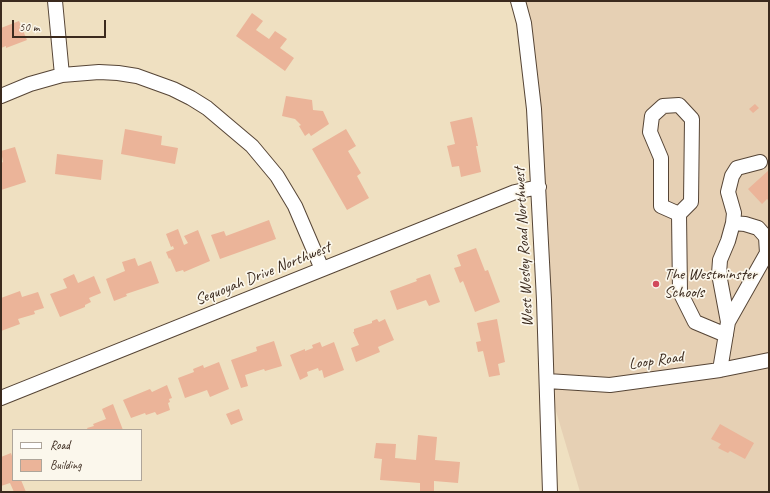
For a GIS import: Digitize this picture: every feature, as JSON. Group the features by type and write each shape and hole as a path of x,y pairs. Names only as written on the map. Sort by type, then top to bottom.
{"street":[{"path":"55,1 62,75"},
{"name":"West Wesley Road Northwest","path":"518,1 524,23 533,102 539,187 550,492"},
{"path":"1,96 30,84 62,75 99,72 137,76 174,89 207,108 252,146 277,176 295,206 322,269"},
{"path":"679,214 661,206 661,158 650,132 652,116 663,106 679,105 692,119 691,202 679,214 680,292 695,322 727,328"},
{"path":"720,370 727,328 719,274 720,260 728,240 734,213 728,192 732,176 737,168 760,162"},
{"name":"Sequoyah Drive Northwest","path":"1,398 515,192 539,187"},
{"path":"727,328 768,253 766,237 758,228 733,223"},
{"name":"Loop Road","path":"546,381 610,385 720,370 769,360"}],"shaded area":[{"name":"The Westminster Schools","path":"518,1 769,1 769,492 580,492 547,381 539,187"}],"building":[{"path":"252,13 263,21 256,30 269,39 275,31 287,39 280,48 294,58 285,71 236,36"},
{"path":"19,21 27,40 6,48 6,46 1,48 1,28"},
{"path":"286,96 312,100 313,110 323,111 329,124 311,136 309,133 305,136 299,126 301,125 295,119 282,116"},
{"path":"755,104 759,108 753,113 749,109"},
{"path":"472,117 478,146 476,146 481,172 461,177 459,166 452,167 447,146 455,144 450,122"},
{"path":"125,129 162,136 161,145 178,148 175,164 121,154"},
{"path":"346,129 356,146 348,151 361,173 357,176 369,198 347,210 312,149"},
{"path":"15,147 26,182 1,190 1,163 3,162 1,151"},
{"path":"57,154 103,160 101,180 55,174"},
{"path":"769,170 769,201 767,199 762,204 748,189"},
{"path":"269,220 276,239 220,259 211,235 224,231 226,236"},
{"path":"178,229 184,245 188,243 184,236 198,230 210,261 184,272 183,270 176,272 166,252 174,249 173,246 171,247 166,234"},
{"path":"476,248 485,271 488,270 500,302 475,312 463,281 460,283 454,268 461,266 457,255"},
{"path":"135,258 138,266 151,261 159,283 126,294 127,296 114,301 106,279 125,271 122,262"},
{"path":"74,274 78,283 94,276 101,293 89,298 91,302 85,305 85,307 60,317 50,294 67,288 63,279"},
{"path":"430,274 440,302 429,306 426,300 397,310 390,291 417,281 416,279"},
{"path":"20,291 22,297 38,292 44,308 34,311 35,314 18,319 20,324 1,331 1,298"},
{"path":"377,319 379,322 385,319 394,340 378,347 380,352 356,362 351,348 359,345 353,332 354,329 372,323 372,321"},
{"path":"497,319 505,362 498,364 500,375 489,377 483,351 478,352 476,342 481,341 477,323"},
{"path":"274,341 282,366 265,371 264,369 245,375 248,386 241,388 231,360 257,351 256,347"},
{"path":"320,342 322,347 334,342 344,370 324,378 322,370 319,371 318,368 307,372 308,376 300,380 290,355 305,349 305,351 313,348 312,345"},
{"path":"219,362 229,389 210,397 207,390 185,398 178,378 194,372 193,369 203,365 204,368"},
{"path":"167,385 172,398 169,399 170,402 168,403 170,410 157,415 155,412 146,415 145,413 131,418 123,400 150,389 152,392"},
{"path":"113,404 123,429 88,429 94,426 93,424 106,419 102,409"},
{"path":"239,409 243,420 231,425 226,414"},
{"path":"720,424 754,443 745,459 730,451 728,453 718,448 721,444 711,439"},
{"path":"418,435 437,437 435,460 460,462 458,483 434,481 434,492 420,492 420,483 380,480 382,459 374,458 376,443 396,444 395,458 416,460"},
{"path":"11,453 12,481 21,481 26,492 14,492 10,483 1,486 1,457"}],"place":[{"name":"The Westminster Schools","path":"656,284"}]}
